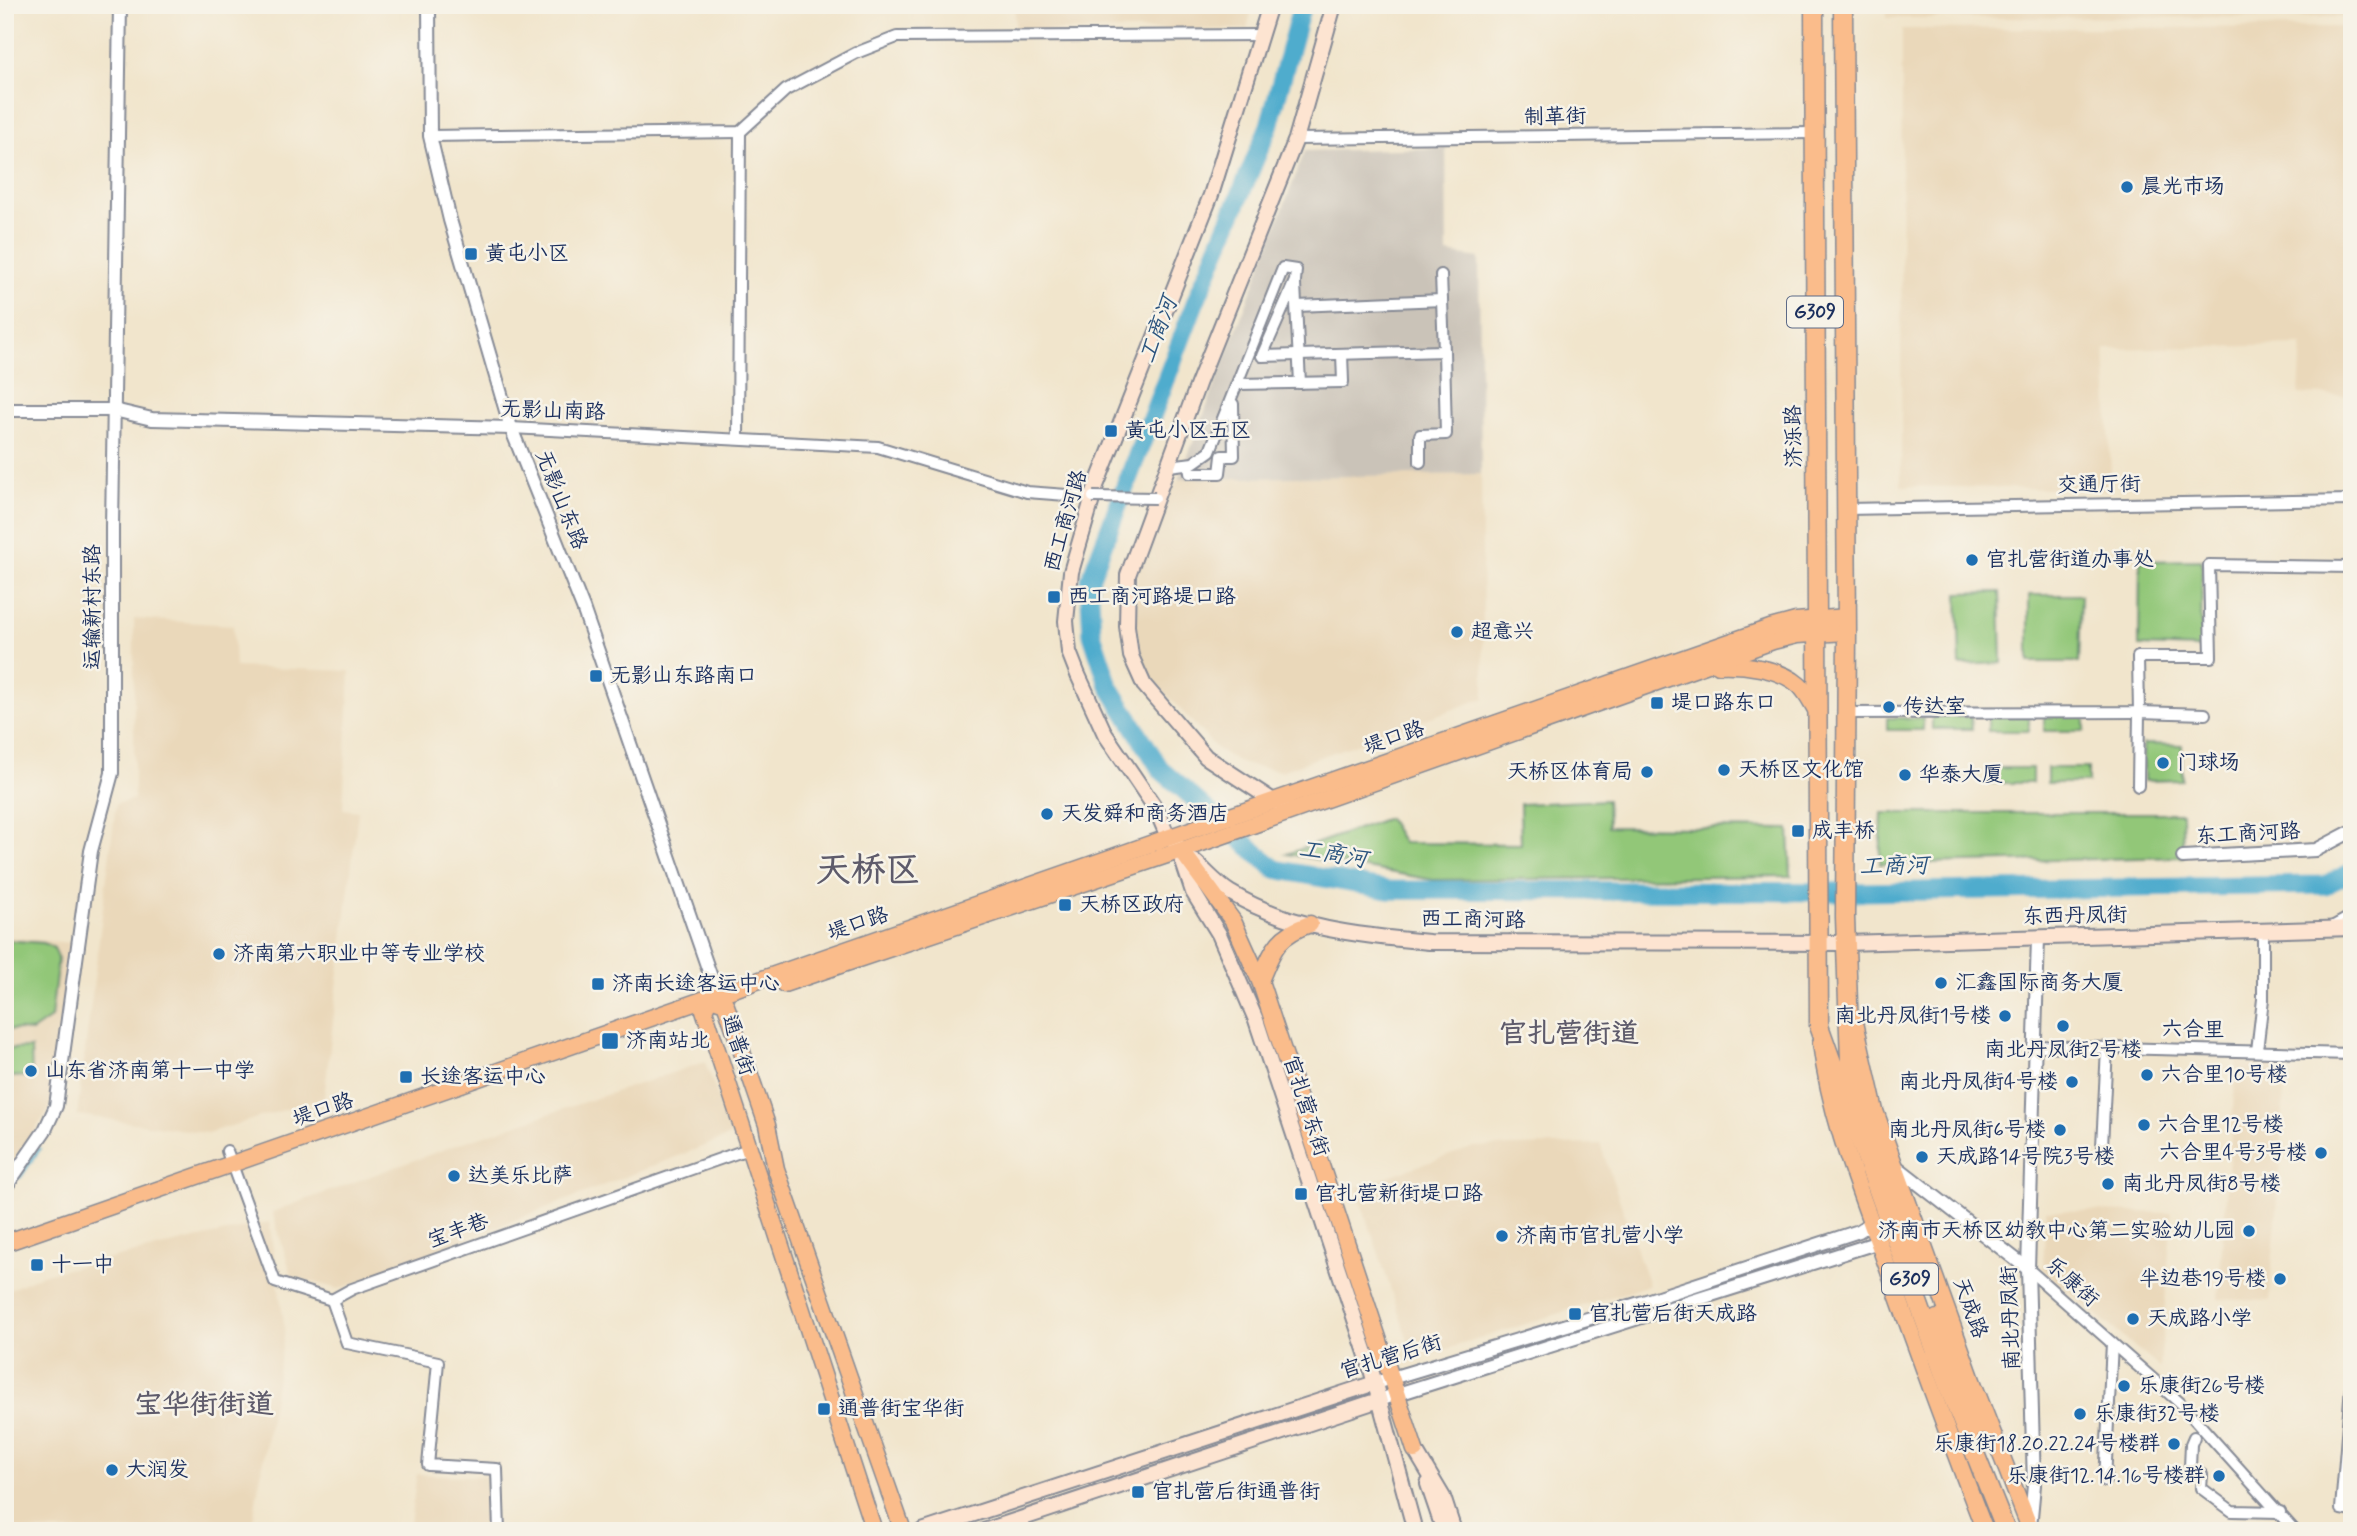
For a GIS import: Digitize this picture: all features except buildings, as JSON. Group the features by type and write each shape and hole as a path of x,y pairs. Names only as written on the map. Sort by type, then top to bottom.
{"highway":[{"name":"济泺路","path":"1814,5 1819,625 1816,942"},
{"name":"G309","path":"1843,5 1847,625 1845,943"},
{"name":"G309","path":"1816,942 1819,1026 1950,1391 2006,1531"},
{"name":"天成路","path":"1845,943 1850,1061 1860,1105 1973,1417 2027,1530"}],"main road":[{"name":"西工商河路","path":"1270,5 1211,195 1093,497 1071,572 1066,621 1069,652 1105,734 1156,809 1166,833 1184,855 1228,892 1265,911 1364,936 1429,942 1816,942"},
{"path":"1282,806 1206,757 1144,685 1131,656 1127,626 1128,575 1198,384 1296,138 1334,5"},
{"name":"堤口路","path":"1282,806 1819,625"},
{"name":"堤口路","path":"713,1004 1166,833 1195,837 1770,628 1847,625"},
{"path":"1703,666 1736,664 1772,672 1798,685 1818,713"},
{"name":"堤口路","path":"5,1243 713,1004 1184,855 1195,837"},
{"name":"官扎营东街","path":"1184,855 1233,921 1260,981 1392,1377 1395,1395 1416,1450 1443,1497 1454,1531"},
{"name":"官扎营东街","path":"1184,855 1193,892 1219,934 1242,984 1375,1383 1397,1456 1415,1531"},
{"path":"1260,981 1274,947 1290,931 1310,924"},
{"name":"东西丹凤街","path":"1816,942 2352,928"},
{"name":"天成路","path":"1846,974 1875,1111 2027,1530"},
{"name":"通普街","path":"713,1004 751,1148 874,1531"},
{"name":"通普街","path":"713,1004 767,1125 776,1169 903,1531"},
{"path":"1819,1026 1829,1097 1871,1223 1985,1531"},
{"name":"堤口路","path":"5,1254 233,1168"},
{"name":"官扎营后街","path":"922,1531 1375,1383"},
{"name":"官扎营后街","path":"984,1531 1379,1400"},
{"path":"1416,1450 1444,1531"}],"street":[{"name":"运输新村东路","path":"5,1188 45,1129 55,1107 90,850 112,773 114,410 121,5"},
{"name":"无影山东路","path":"429,5 430,136 450,220 511,428 596,646 712,980 713,1004"},
{"path":"430,136 740,132 786,90 856,53 897,37 1262,35"},
{"path":"737,439 740,132"},
{"name":"制革街","path":"1296,138 1814,133"},
{"path":"1169,466 1189,464 1210,451 1283,268 1296,270 1300,383"},
{"path":"1420,462 1420,435 1446,434 1441,275"},
{"path":"1262,356 1295,281"},
{"path":"1297,306 1442,300"},
{"path":"1248,358 1444,351"},
{"path":"1238,384 1343,382 1342,354"},
{"path":"1189,464 1190,472 1220,473 1222,456 1234,456 1233,398"},
{"name":"无影山南路","path":"5,410 114,410 152,419 511,428 878,447 1027,492 1155,498"},
{"name":"交通厅街","path":"1846,509 2352,500"},
{"path":"2138,786 2138,657 2211,657 2209,565 2352,566"},
{"path":"1847,713 2205,714"},
{"name":"东工商河路","path":"2183,857 2316,850 2352,831"},
{"path":"2334,928 2352,917"},
{"path":"2257,1051 2263,999 2263,930"},
{"name":"南北丹凤街","path":"2027,1530 2034,1473 2028,1269 2038,938"},
{"path":"2351,1054 2352,1013"},
{"name":"六合里","path":"2033,1046 2351,1054"},
{"path":"2102,1146 2107,1048"},
{"name":"宝丰巷","path":"332,1300 352,1289 751,1148"},
{"name":"乐康街","path":"1897,1167 2028,1269 2180,1403 2295,1531"},
{"path":"233,1168 275,1282 332,1300 347,1343 438,1362 428,1465 497,1469 499,1531"},
{"name":"官扎营后街","path":"1375,1383 1640,1303 1859,1231 1871,1223"},
{"name":"官扎营后街","path":"1379,1400 1879,1242"},
{"path":"2105,1481 2112,1343"},
{"path":"2352,1374 2341,1509 2352,1510"},
{"path":"2194,1437 2190,1467 2202,1475 2201,1488 2232,1511 2280,1512"}],"shaded area":[{"path":"1015,5 1253,5 1247,29 1015,31"},
{"path":"1886,5 2352,5 2352,17 1887,18"},
{"name":"晨光市场","path":"2352,27 2352,396 2299,394 2302,345 2105,349 2112,490 1901,486 1902,29"},
{"path":"1446,148 1447,253 1479,258 1481,474 1179,479 1305,151"},
{"path":"1481,474 1484,698 1281,771 1243,764 1218,750 1145,671 1135,625 1137,574 1160,505 1179,479"},
{"name":"济南第六职业中等专业学校","path":"134,619 233,625 235,667 350,671 343,809 358,811 324,1098 207,1133 77,1115 116,804 134,799"},
{"name":"山东省济南第十一中学","path":"5,937 71,943 52,1105 5,1175"},
{"name":"济南市天桥区幼教中心第二实验幼儿园","path":"2237,1057 2285,1057 2281,1163 2269,1301 2218,1299"},
{"path":"705,1062 732,1135 339,1289 292,1276 272,1212 467,1141"},
{"name":"济南市官扎营小学","path":"1600,1144 1649,1285 1434,1353 1409,1343 1356,1187 1474,1147"},
{"name":"天成路小学","path":"2046,1210 2172,1213 2160,1368 2043,1270"},
{"path":"269,1222 285,1330 251,1531 5,1531 5,1292 41,1275"},
{"path":"417,1474 494,1477 493,1531 409,1531"}],"green space":[{"path":"2202,560 2201,648 2139,646 2140,561"},
{"path":"2000,592 2002,663 1960,665 1958,593"},
{"path":"2029,595 2081,595 2079,662 2029,662"},
{"path":"1988,716 2029,716 2029,731 1988,731"},
{"path":"2044,716 2085,716 2085,731 2044,731"},
{"path":"1932,717 1971,717 1972,729 1932,729"},
{"path":"1887,718 1923,718 1923,730 1887,730"},
{"name":"门球场","path":"2143,744 2182,745 2182,780 2144,781"},
{"path":"1991,768 2032,768 2032,783 1991,783"},
{"path":"2047,768 2088,768 2088,783 2047,783"},
{"path":"1607,800 1608,827 1789,829 1791,876 1433,880 1287,854 1388,818 1403,843 1521,844 1520,804"},
{"path":"1882,813 2182,813 2183,857 1880,864"},
{"path":"5,940 44,943 54,948 58,958 51,1018 32,1031 5,1029"},
{"path":"31,1048 32,1076 5,1077 5,1049"}],"waterway":[{"name":"工商河","path":"1302,5 1269,126 1195,303 1089,582 1092,634 1109,686 1161,770 1275,869 1388,890 1857,892 2325,885 2352,872"},
{"path":"20,1177 39,1149"}],"place":[{"name":"晨光市场","path":"2127,187"},
{"name":"黄屯小区","path":"471,254"},
{"name":"黄屯小区五区","path":"1111,431"},
{"name":"官扎营街道办事处","path":"1972,560"},
{"name":"西工商河路堤口路","path":"1054,597"},
{"name":"超意兴","path":"1457,632"},
{"name":"无影山东路南口","path":"596,676"},
{"name":"堤口路东口","path":"1657,703"},
{"name":"传达室","path":"1889,707"},
{"name":"门球场","path":"2163,763"},
{"name":"天桥区文化馆","path":"1724,770"},
{"name":"天桥区体育局","path":"1647,772"},
{"name":"华泰大厦","path":"1905,775"},
{"name":"天发舜和商务酒店","path":"1047,814"},
{"name":"成丰桥","path":"1798,831"},
{"name":"天桥区政府","path":"1065,905"},
{"name":"济南第六职业中等专业学校","path":"219,954"},
{"name":"汇鑫国际商务大厦","path":"1941,983"},
{"name":"济南长途客运中心","path":"598,984"},
{"name":"南北丹凤街1号楼","path":"2005,1016"},
{"name":"南北丹凤街2号楼","path":"2063,1026"},
{"name":"济南站北","path":"610,1041"},
{"name":"山东省济南第十一中学","path":"31,1071"},
{"name":"六合里10号楼","path":"2147,1075"},
{"name":"长途客运中心","path":"406,1077"},
{"name":"南北丹凤街4号楼","path":"2072,1082"},
{"name":"六合里12号楼","path":"2144,1125"},
{"name":"南北丹凤街6号楼","path":"2060,1130"},
{"name":"六合里4号3号楼","path":"2321,1153"},
{"name":"天成路14号院3号楼","path":"1922,1157"},
{"name":"达美乐比萨","path":"454,1176"},
{"name":"南北丹凤街8号楼","path":"2108,1184"},
{"name":"官扎营新街堤口路","path":"1301,1194"},
{"name":"济南市天桥区幼教中心第二实验幼儿园","path":"2249,1231"},
{"name":"济南市官扎营小学","path":"1502,1236"},
{"name":"十一中","path":"37,1265"},
{"name":"半边巷19号楼","path":"2280,1279"},
{"name":"官扎营后街天成路","path":"1575,1314"},
{"name":"天成路小学","path":"2133,1319"},
{"name":"乐康街26号楼","path":"2124,1386"},
{"name":"通普街宝华街","path":"824,1409"},
{"name":"乐康街32号楼","path":"2080,1414"},
{"name":"乐康街18.20.22.24号楼群","path":"2174,1444"},
{"name":"大润发","path":"112,1470"},
{"name":"乐康街12.14.16号楼群","path":"2219,1476"},
{"name":"官扎营后街通普街","path":"1138,1492"}],"district":[{"name":"天桥区","path":"868,871"},
{"name":"官扎营街道","path":"1569,1034"},
{"name":"宝华街街道","path":"204,1405"}]}
